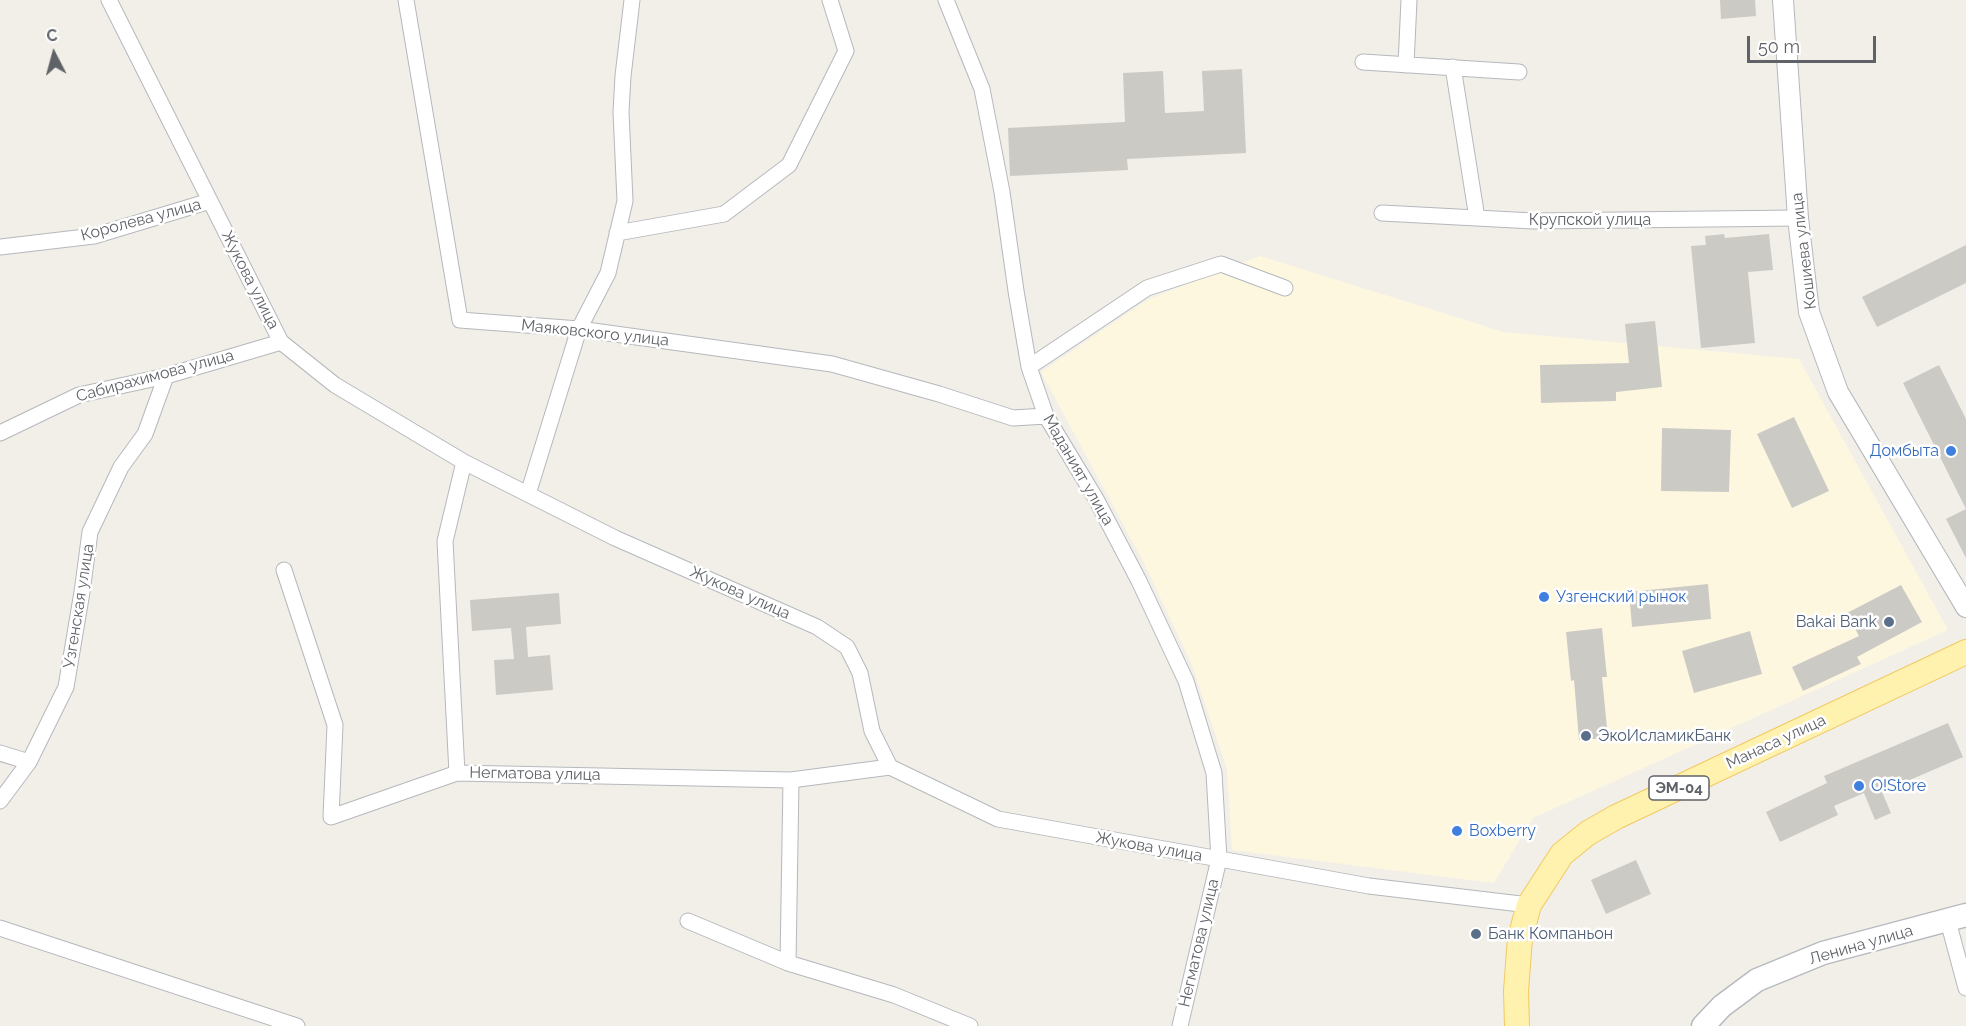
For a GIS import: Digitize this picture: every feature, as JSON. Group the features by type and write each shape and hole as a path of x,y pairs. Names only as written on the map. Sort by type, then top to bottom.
{"main road":[{"name":"Манаса улица","path":"1517,1026 1516,991 1520,938 1529,905 1562,854 1588,832 1966,652"},
{"name":"Ленина улица","path":"1703,1026 1722,1006 1756,980 1823,953 1957,918"}],"street":[{"name":"Жукова улица","path":"109,0 281,342 335,385 464,462 615,538 816,627 847,647 860,673 872,731 890,767 998,819 1369,886 1529,905"},
{"name":"Маяковского улица","path":"406,0 460,320 579,329 832,364 1013,418 1046,416"},
{"path":"528,494 579,329 608,273 625,201 621,112 632,0"},
{"path":"617,233 724,214 789,165 846,51 830,0"},
{"name":"Маданият улица","path":"946,0 982,89 1002,192 1029,367 1046,416 1101,509 1139,580 1186,681 1214,773 1219,859"},
{"path":"1406,64 1409,0"},
{"name":"Кошиева улица","path":"1783,0 1798,218 1809,312 1838,392 1966,607"},
{"path":"1363,62 1519,72"},
{"path":"1453,67 1477,218"},
{"name":"Королева улица","path":"0,247 94,236 210,201"},
{"name":"Крупской улица","path":"1382,213 1533,221 1798,218"},
{"path":"1029,367 1147,288 1221,264 1285,288"},
{"name":"Сабирахимова улица","path":"0,433 79,395 166,376 281,342"},
{"name":"Узгенская улица","path":"0,801 29,762 66,687 90,532 121,467 145,434 166,376"},
{"name":"Негматова улица","path":"464,462 445,540 457,773 790,780 890,767"},
{"path":"284,570 335,725 331,817 457,773"},
{"path":"0,753 29,762"},
{"path":"788,963 790,780"},
{"name":"Негматова улица","path":"1180,1026 1219,859"},
{"path":"1957,918 1966,988"},
{"path":"688,921 788,963 894,995 970,1026"},
{"path":"0,928 297,1026"}],"shaded area":[{"name":"Узгенский рынок","path":"1260,256 1504,332 1799,359 1948,630 1533,818 1494,883 1232,850 1227,769 1192,665 1144,563 1041,372 1149,299"}],"building":[{"path":"1720,0 1755,0 1756,16 1721,19"},
{"path":"1242,69 1246,153 1127,159 1128,170 1010,176 1008,128 1125,122 1123,73 1163,71 1165,113 1204,111 1202,71"},
{"path":"1724,234 1725,238 1769,234 1773,270 1748,272 1755,343 1701,348 1691,246 1706,245 1705,236"},
{"path":"1966,245 1966,283 1877,327 1862,297"},
{"path":"1655,321 1662,387 1616,392 1616,401 1541,403 1540,365 1629,363 1625,324"},
{"name":"Домбыта","path":"1939,365 1966,419 1966,509 1903,383"},
{"path":"1794,417 1829,491 1792,508 1757,434"},
{"path":"1662,428 1731,430 1729,492 1661,491"},
{"path":"1966,509 1966,558 1946,519"},
{"path":"1708,584 1711,619 1632,627 1629,592"},
{"path":"1901,585 1922,622 1857,657 1861,664 1803,691 1792,667 1859,636 1847,613"},
{"path":"559,593 561,624 526,627 528,657 550,655 553,690 496,695 494,660 514,659 511,628 472,631 470,600"},
{"path":"1602,628 1607,677 1602,677 1608,738 1579,740 1574,680 1571,681 1566,632"},
{"path":"1750,631 1762,674 1694,693 1682,651"},
{"path":"1948,723 1963,757 1882,792 1891,813 1875,820 1864,793 1834,806 1838,815 1780,842 1766,812 1827,783 1824,776"},
{"path":"1636,860 1651,894 1606,914 1591,880"}],"place":[{"name":"Домбыта","path":"1951,451"},
{"name":"Узгенский рынок","path":"1544,597"},
{"name":"Bakai Bank","path":"1889,622"},
{"name":"ЭкоИсламикБанк","path":"1586,736"},
{"name":"O!Store","path":"1859,786"},
{"name":"Boxberry","path":"1457,831"},
{"name":"Банк Компаньон","path":"1476,934"}]}
